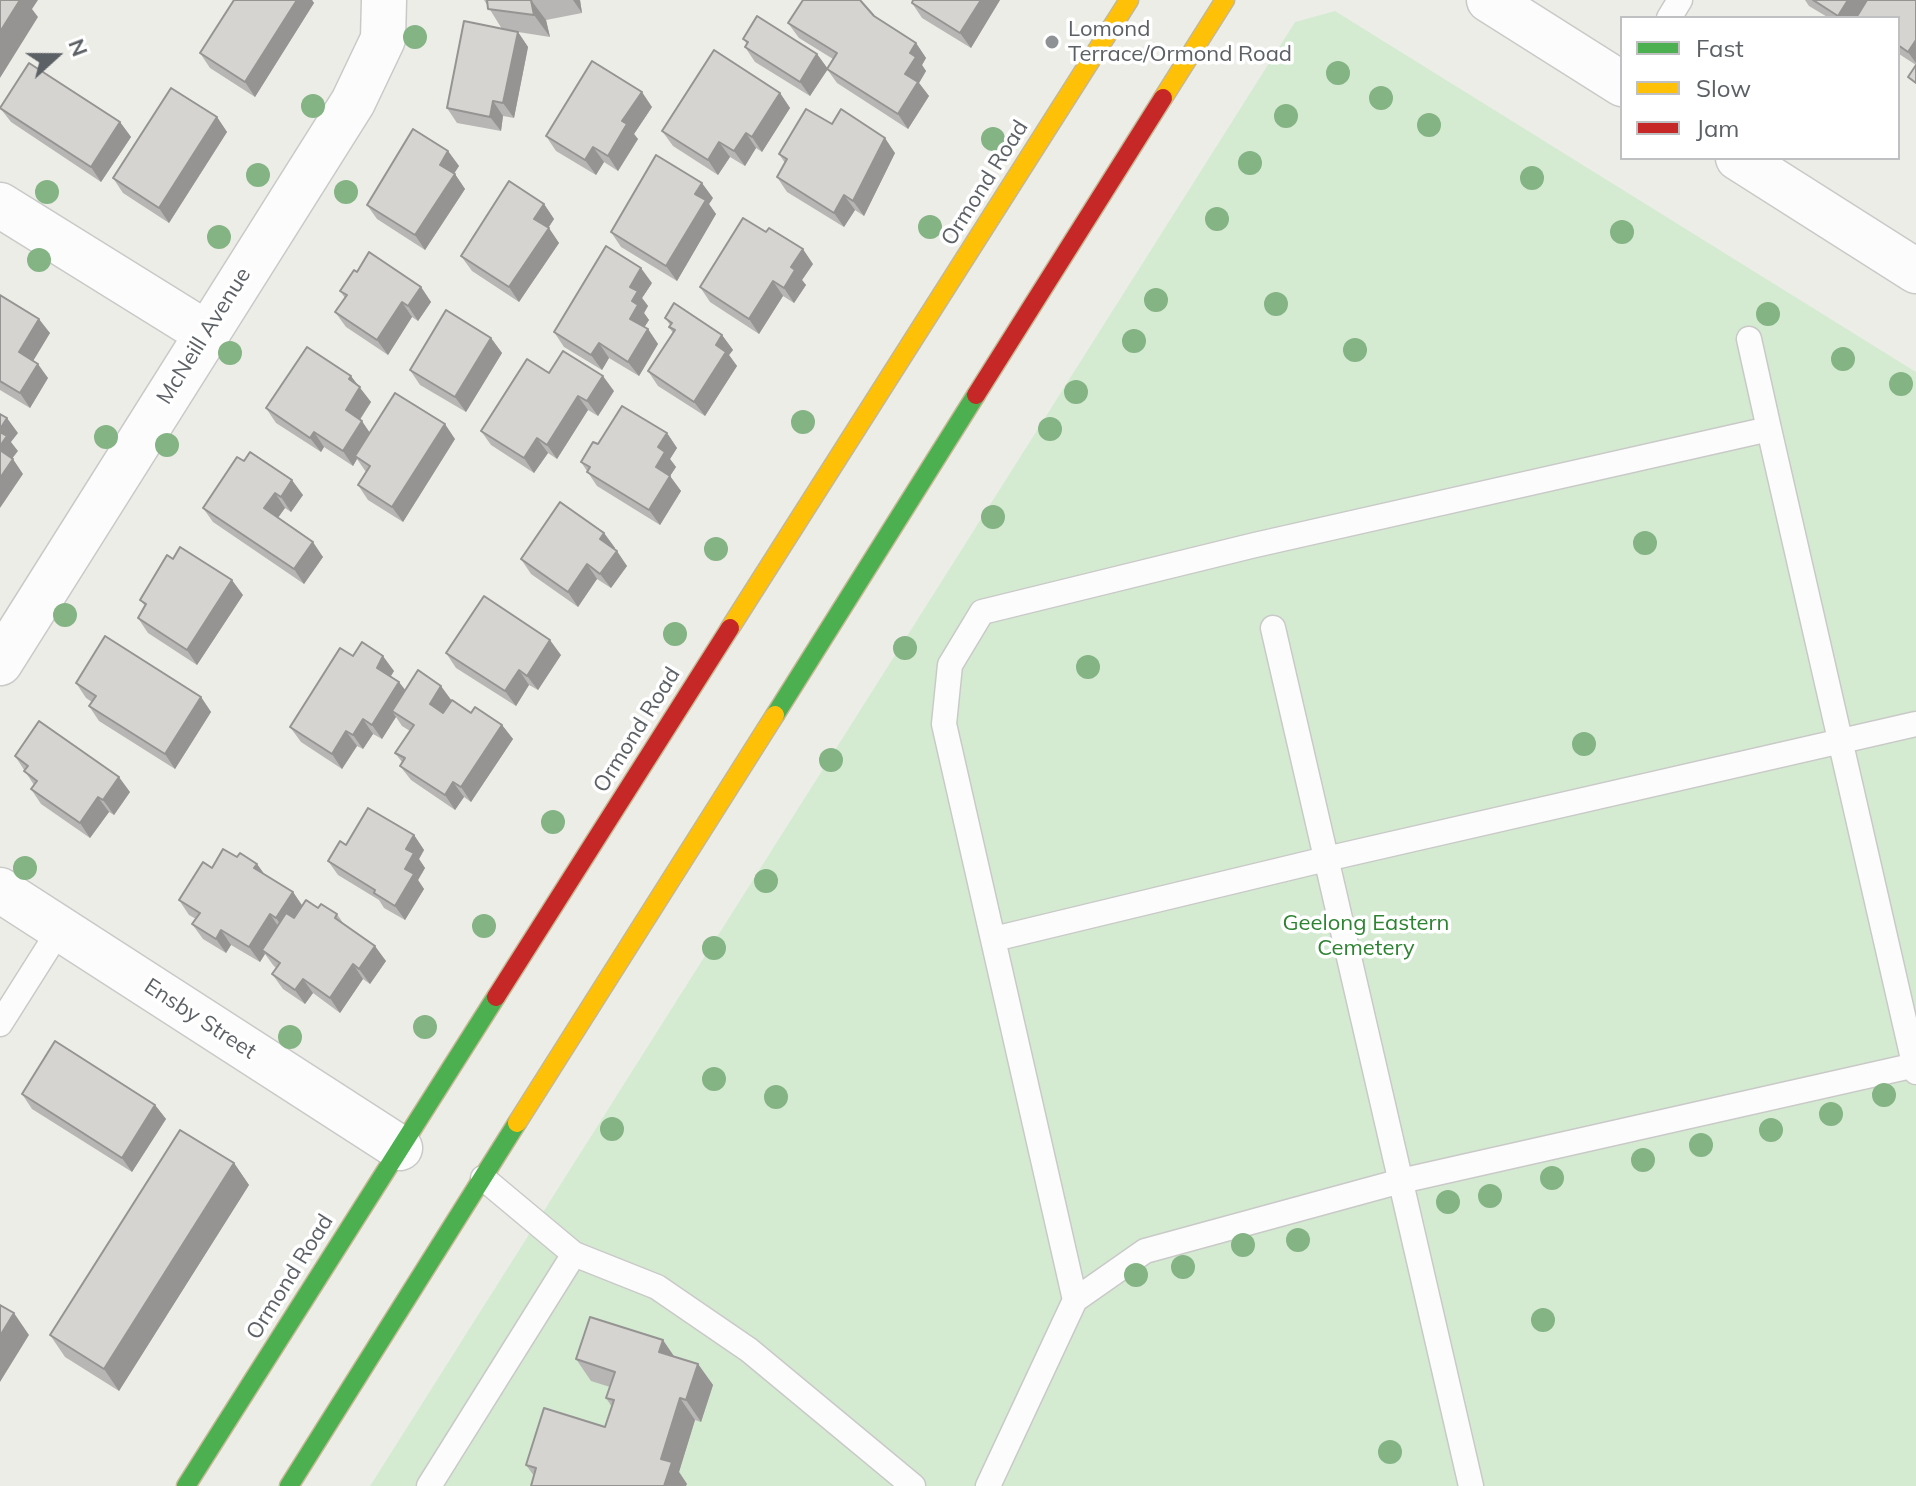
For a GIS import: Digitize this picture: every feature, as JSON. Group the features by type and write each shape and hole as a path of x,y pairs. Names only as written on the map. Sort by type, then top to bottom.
{"highway":[{"name":"Ormond Road","path":"186,1486 1129,0"},
{"path":"289,1486 1225,0"}],"street":[{"name":"McNeill Avenue","path":"0,663 353,102 383,39 384,0"},
{"path":"1489,0 1620,83"},
{"path":"1741,160 1916,271"},
{"path":"0,205 206,333"},
{"name":"Ensby Street","path":"0,890 400,1148"}],"lane":[{"path":"988,1486 1075,1300 1145,1251 1401,1181 1915,1067 1749,339"},
{"path":"1075,1300 944,724 950,665 982,612 1255,545 1769,429"},
{"path":"1273,628 1471,1486"},
{"path":"994,939 1326,859 1916,724"},
{"path":"0,1024 60,929"},
{"path":"483,1178 574,1254 657,1287 749,1350 913,1486"},
{"path":"429,1486 574,1254"}],"green space":[{"name":"Geelong Eastern Cemetery","path":"1335,11 1916,372 1916,1486 370,1486 1295,22"}],"building":[{"path":"0,0 20,0 0,32"},
{"path":"234,0 297,0 245,82 200,53"},
{"path":"487,0 531,0 534,15 488,9"},
{"path":"803,0 860,0 874,16 916,43 910,53 916,57 905,74 918,82 898,114 827,69 837,53 788,23"},
{"path":"913,0 981,0 960,33 912,3"},
{"path":"1813,0 1848,0 1838,16"},
{"path":"1867,0 1916,0 1916,40 1908,52 1900,46 1900,16 1857,16"},
{"path":"757,16 817,54 800,82 745,47 748,42 743,39"},
{"path":"464,21 518,32 503,103 493,101 490,117 447,108"},
{"path":"714,50 780,93 752,137 746,133 734,151 719,142 708,160 662,131"},
{"path":"592,61 642,92 622,121 627,124 608,156 593,147 585,160 546,136"},
{"path":"29,63 120,122 91,167 0,108"},
{"path":"1916,65 1916,83 1908,77"},
{"path":"171,88 217,117 159,208 113,178"},
{"path":"806,109 832,124 841,109 885,138 853,201 844,195 834,213 777,177 787,159 779,154"},
{"path":"413,129 448,151 440,165 455,174 415,235 367,205"},
{"path":"656,155 702,183 695,194 706,200 666,266 611,232"},
{"path":"509,181 544,204 534,219 549,228 509,287 461,256"},
{"path":"743,218 766,232 769,228 803,249 791,267 795,270 784,288 773,281 749,319 700,287"},
{"path":"606,246 641,268 630,287 638,291 632,301 638,305 630,319 648,329 628,362 599,343 591,355 554,332"},
{"path":"369,252 421,287 408,306 402,302 377,340 335,312 347,295 340,291"},
{"path":"0,295 39,319 19,352 38,364 20,393 0,381"},
{"path":"674,303 722,335 716,345 726,352 694,402 648,371 675,330 669,327 672,323 665,318"},
{"path":"446,310 491,338 455,397 410,370"},
{"path":"307,347 351,376 349,379 360,387 346,410 362,421 343,451 314,432 310,438 266,408"},
{"path":"563,351 603,376 587,401 578,396 547,445 537,438 524,458 481,431 527,359 549,373"},
{"path":"395,393 445,424 392,507 358,485 370,466 355,456"},
{"path":"622,406 667,433 658,447 665,452 656,467 670,476 649,510 587,472 590,467 581,462 593,442 598,444"},
{"path":"0,414 7,418 0,429"},
{"path":"0,432 7,436 0,446"},
{"path":"0,450 13,459 0,478"},
{"path":"250,452 292,480 281,497 275,493 264,508 313,542 294,569 203,508 237,457 244,461"},
{"path":"560,502 604,533 600,539 617,551 600,574 587,564 568,592 521,559"},
{"path":"180,547 232,580 187,650 138,618 146,604 140,600 167,555 173,559"},
{"path":"484,596 550,640 527,676 519,670 505,691 446,653"},
{"path":"105,636 201,697 165,754 89,706 96,696 76,683"},
{"path":"362,642 383,656 377,668 399,682 372,725 363,719 353,735 346,731 332,754 290,727 340,648 353,656"},
{"path":"418,670 441,686 430,704 443,713 452,700 471,713 475,707 502,725 461,787 453,782 445,795 400,766 405,758 395,753 414,725 392,711"},
{"path":"39,721 119,777 103,800 98,797 80,823 31,789 37,781 24,771 28,766 15,756"},
{"path":"368,808 414,835 406,849 414,853 405,869 414,874 395,906 328,861 340,841 346,845"},
{"path":"223,849 237,857 240,853 257,864 254,868 293,892 276,918 270,914 249,947 221,930 216,939 192,924 200,913 179,900 203,862 212,868"},
{"path":"306,900 318,908 321,904 337,914 335,918 375,946 359,969 353,964 330,998 303,979 295,990 272,974 280,963 262,950 286,913 294,918"},
{"path":"55,1041 155,1105 122,1158 22,1094"},
{"path":"180,1130 234,1163 104,1369 50,1335"},
{"path":"0,1305 14,1313 0,1336"},
{"path":"590,1317 663,1340 659,1352 698,1364 686,1400 680,1398 661,1459 672,1462 664,1486 531,1486 536,1468 526,1465 544,1408 605,1427 614,1400 606,1398 615,1372 576,1359"}],"traffic: fast":[{"path":"775,715 976,395"},
{"path":"186,1486 496,997"},
{"path":"289,1486 517,1123"}],"traffic: slow":[{"path":"730,628 1129,0"},
{"path":"1163,98 1225,0"},
{"path":"517,1123 775,715"}],"traffic: jam":[{"path":"976,395 1163,98"},
{"path":"496,997 730,628"}],"place":[{"name":"Lomond Terrace/Ormond Road","path":"1052,42"}]}
